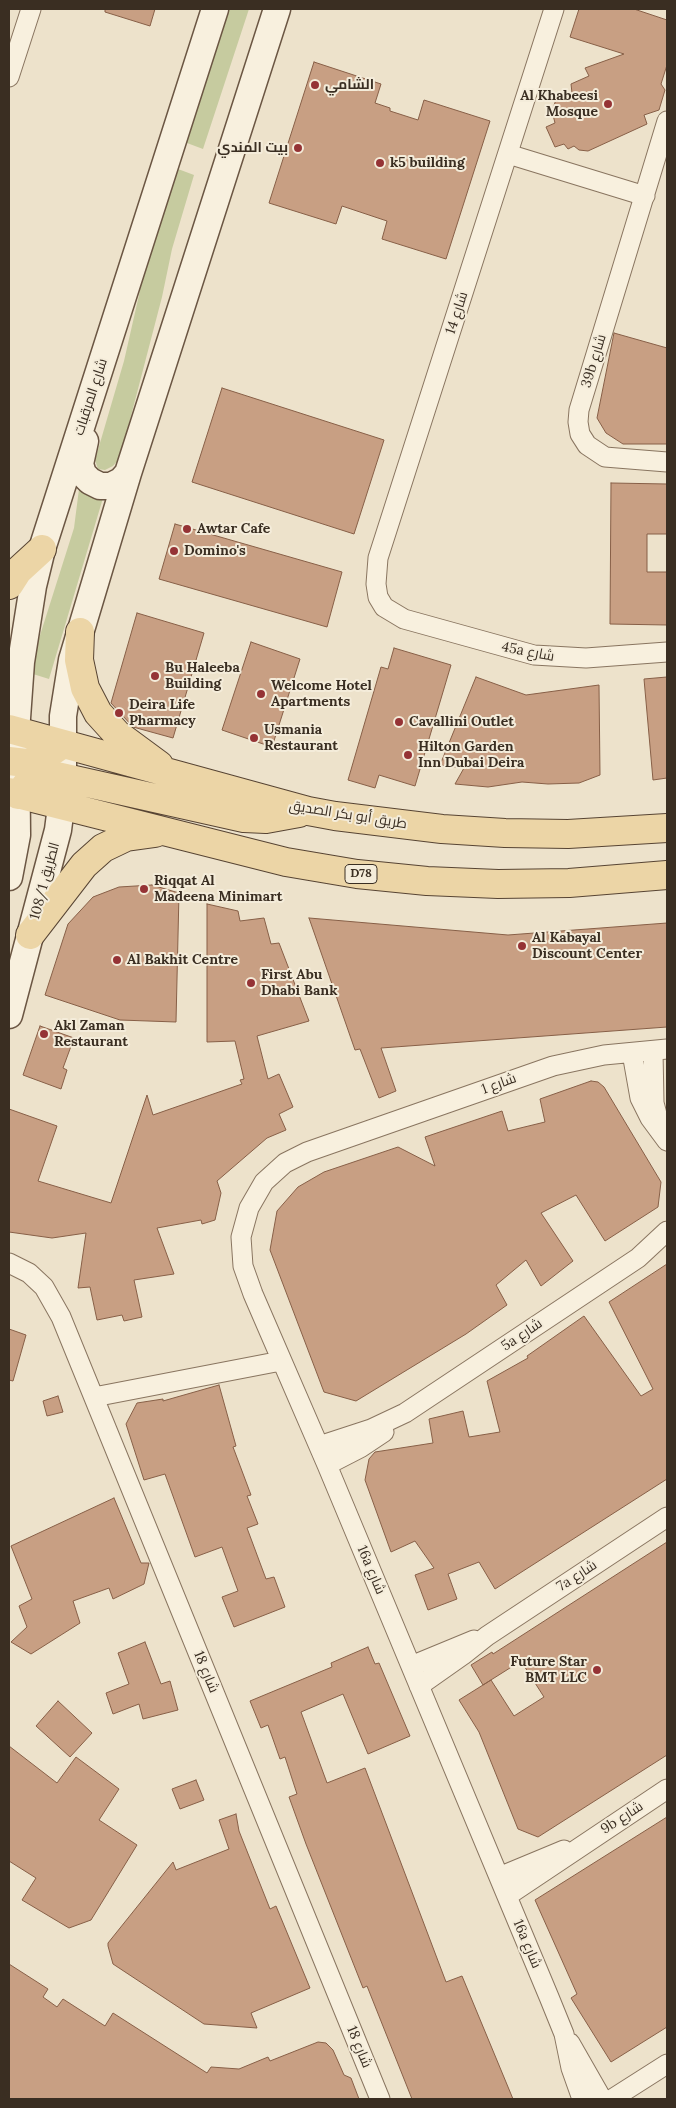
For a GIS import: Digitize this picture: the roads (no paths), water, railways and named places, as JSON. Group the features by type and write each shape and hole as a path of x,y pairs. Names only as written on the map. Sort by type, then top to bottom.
{"main road":[{"path":"9,585 18,571 42,549"},
{"path":"80,632 79,660 85,688 98,713 116,734 172,775"},
{"name":"طريق أبو بكر الصديق","path":"12,730 308,811 388,823 505,833 568,834 667,828"},
{"path":"13,762 39,760 62,744"},
{"path":"13,793 38,778 52,775 64,776 244,818 280,817 308,811"},
{"name":"D78","path":"13,793 62,807 286,862 357,874 427,881 498,884 569,883 667,875"},
{"path":"30,935 84,865 103,848 126,837 151,833 178,835"}],"street":[{"path":"9,77 31,9"},
{"name":"شارع المرقبات","path":"13,793 12,730 26,624 42,549 215,9"},
{"path":"246,105 252,41 258,9"},
{"path":"62,744 67,688 80,632 128,473 277,9"},
{"name":"شارع 14","path":"393,614 384,607 378,597 376,584 378,558 554,9"},
{"name":"39b شارع","path":"667,121 579,410 578,422 580,434 587,446 605,458 667,462"},
{"path":"508,154 645,196"},
{"path":"122,301 114,355 81,452 80,464 83,474 90,482 100,486 111,486 121,481 128,473"},
{"name":"45a شارع","path":"393,614 404,619 534,655 586,658 667,652"},
{"name":"108/1 الطريق","path":"9,1015 58,830 64,776 62,744"},
{"path":"9,877 18,835 13,793"},
{"path":"660,1050 654,1103 666,1139"},
{"name":"شارع 1","path":"336,1142 528,1073 578,1060 660,1050"},
{"path":"632,1053 640,1098 650,1118 666,1139"},
{"name":"16a شارع","path":"336,1142 285,1162 264,1182 246,1217 242,1236 243,1266 281,1361 327,1464 564,2034 602,2099"},
{"name":"5a شارع","path":"327,1464 372,1440 405,1413 638,1258 667,1231"},
{"name":"5a شارع","path":"638,1258 667,1246"},
{"name":"شارع 18","path":"9,1263 29,1273 44,1287 61,1317 380,2099"},
{"path":"94,1398 281,1361"},
{"name":"5a شارع","path":"319,1446 371,1429 405,1413"},
{"name":"7a شارع","path":"419,1686 463,1656 487,1636 667,1516"},
{"name":"7a شارع","path":"411,1666 487,1636"},
{"name":"9b شارع","path":"507,1896 553,1866 577,1847 667,1789"},
{"name":"9b شارع","path":"499,1877 548,1856 577,1847"},
{"name":"16a شارع","path":"564,2034 571,2068 582,2099"},
{"path":"612,2099 667,2064"}],"place":[{"name":"الشامي","path":"315,85"},
{"name":"Al Khabeesi Mosque","path":"608,104"},
{"name":"بيت المندي","path":"298,148"},
{"name":"k5 building","path":"380,163"},
{"name":"Awtar Cafe","path":"187,529"},
{"name":"Domino's","path":"174,551"},
{"name":"Bu Haleeba Building","path":"155,676"},
{"name":"Welcome Hotel Apartments","path":"261,694"},
{"name":"Deira Life Pharmacy","path":"119,713"},
{"name":"Cavallini Outlet","path":"399,722"},
{"name":"Usmania Restaurant","path":"254,738"},
{"name":"Hilton Garden Inn Dubai Deira","path":"408,755"},
{"name":"Riqqat Al Madeena Minimart","path":"144,889"},
{"name":"Al Kabayal Discount Center","path":"522,946"},
{"name":"Al Bakhit Centre","path":"117,960"},
{"name":"First Abu Dhabi Bank","path":"251,983"},
{"name":"Akl Zaman Restaurant","path":"44,1034"},
{"name":"Future Star BMT LLC","path":"597,1670"}]}
